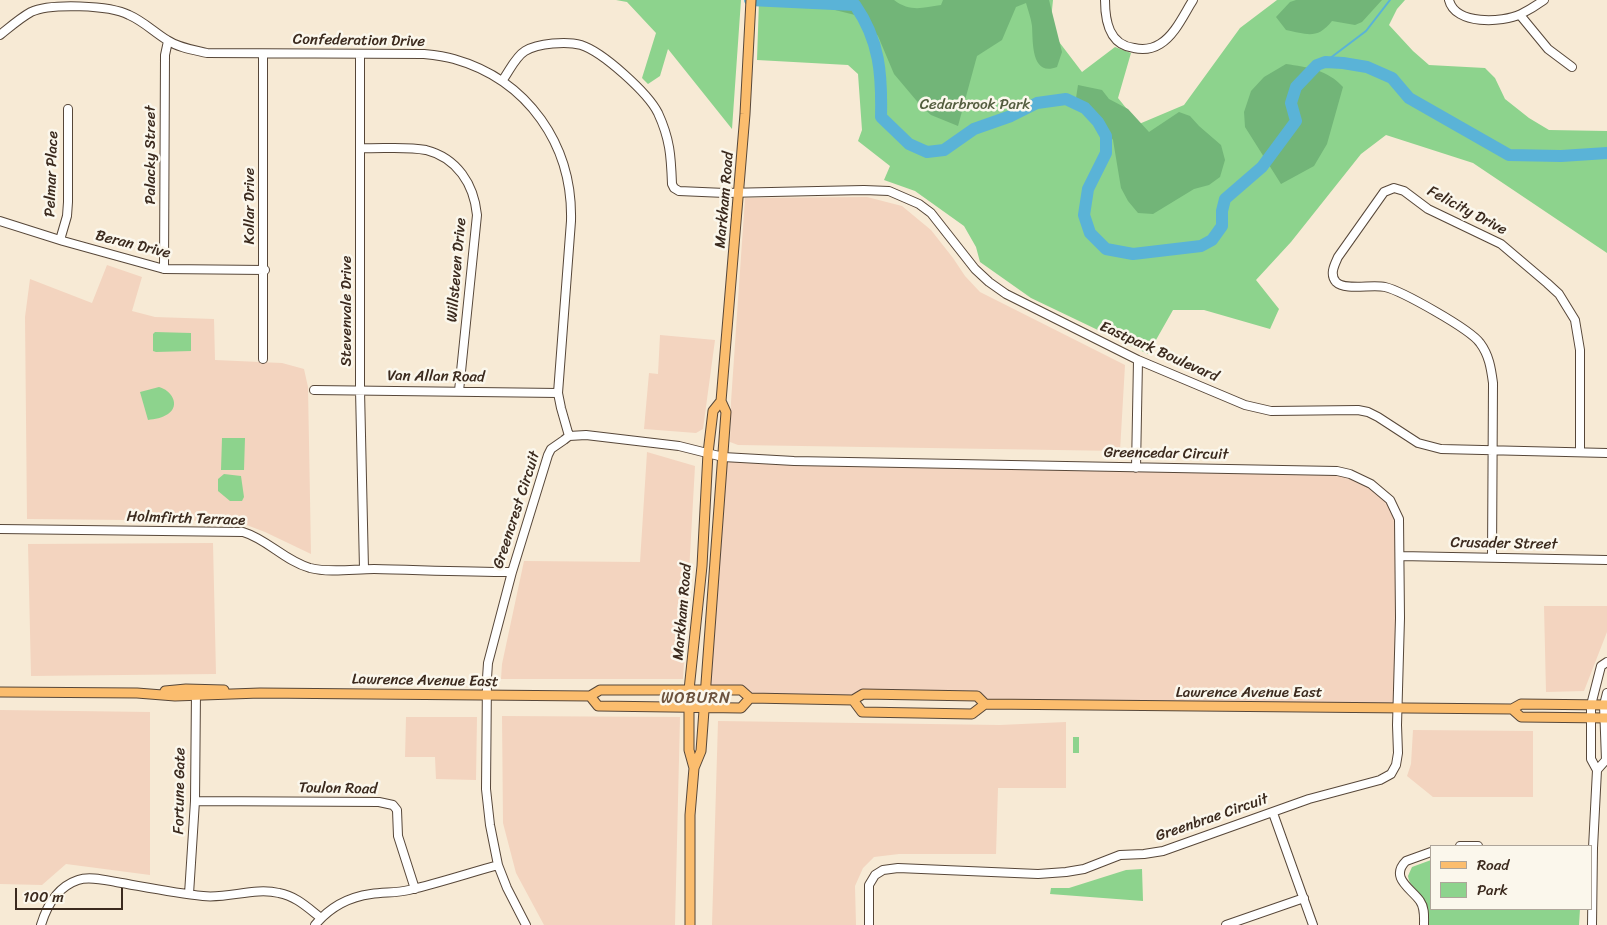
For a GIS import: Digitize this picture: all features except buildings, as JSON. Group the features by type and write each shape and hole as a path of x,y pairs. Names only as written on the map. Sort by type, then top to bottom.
{"main road":[{"name":"Markham Road","path":"690,925 690,815 694,768 701,751 726,412 721,401 746,114 751,0"},
{"name":"Markham Road","path":"694,768 688,750 689,690 702,566 708,453 713,410 721,401"},
{"name":"Lawrence Avenue East","path":"0,692 590,696 600,690 741,690 750,698 853,700 863,694 977,696 985,704"},
{"name":"Lawrence Avenue East","path":"590,696 598,706 690,708 742,708 750,698"},
{"name":"Lawrence Avenue East","path":"853,700 862,712 933,714 972,714 985,704 1512,709 1521,704 1606,705"},
{"name":"Lawrence Avenue East","path":"1512,709 1521,717 1606,718"}],"street":[{"path":"1105,0 1105,18 1110,32 1118,42 1130,48 1141,49 1152,48 1161,44 1170,35 1193,0"},
{"path":"1449,0 1451,7 1456,12 1480,20 1498,20 1520,15 1544,0"},
{"name":"Confederation Drive","path":"0,35 36,10 51,7 99,7 121,11 168,41 208,53 424,54 453,59 502,81 520,96 544,124 555,142 568,182 571,200 571,221 558,393 569,436"},
{"path":"1520,15 1548,50 1572,67"},
{"name":"Palacky Street","path":"164,269 165,56 168,41"},
{"name":"Eastpark Boulevard","path":"502,81 524,51 540,44 575,44 588,48 633,82 657,112 670,143 674,188 679,191 739,193 889,191 920,204 931,213 975,269 1006,294 1138,360 1245,405 1271,411 1358,410 1368,412 1418,443 1442,449 1607,453"},
{"name":"Kollar Drive","path":"263,54 263,358"},
{"name":"Stevenvale Drive","path":"360,54 360,390 364,569"},
{"name":"Pelmar Place","path":"60,240 67,209 68,109"},
{"name":"Willsteven Drive","path":"360,148 425,150 454,164 467,180 473,195 477,215 459,391"},
{"name":"Felicity Drive","path":"1492,451 1493,382 1488,356 1480,342 1470,332 1399,292 1370,285 1344,286 1336,281 1333,274 1333,268 1338,257 1378,199 1389,189 1394,188 1404,191 1428,209 1501,244 1559,294 1575,320 1580,350 1580,452"},
{"name":"Beran Drive","path":"0,221 164,269 264,270"},
{"path":"1136,468 1138,360"},
{"name":"Van Allan Road","path":"314,390 558,393"},
{"path":"569,436 609,437 679,446 723,457"},
{"name":"Greencrest Circuit","path":"526,925 506,888 498,865 488,813 486,790 488,663 512,572 548,455 555,445 569,436"},
{"path":"1492,451 1492,557"},
{"name":"Greencedar Circuit","path":"723,457 860,463 1310,470 1337,471 1350,474 1371,484 1390,500 1399,519 1399,708"},
{"name":"Holmfirth Terrace","path":"0,529 243,532 259,538 309,568 325,570 512,572"},
{"name":"Crusader Street","path":"1400,556 1607,560"},
{"path":"1592,925 1592,848 1597,770 1591,759 1591,706 1600,666 1607,662"},
{"name":"Fortune Gate","path":"189,894 195,801 196,692"},
{"path":"1597,770 1606,760 1607,693"},
{"name":"Greenbrae Circuit","path":"869,925 869,885 875,875 883,870 898,868 1038,874 1074,872 1120,855 1163,851 1334,792 1380,780 1391,774 1396,765 1399,708"},
{"name":"Toulon Road","path":"195,801 379,802 393,805 397,810 398,836 415,889"},
{"path":"1273,813 1313,925"},
{"path":"1424,925 1423,907 1402,882 1400,872 1406,861 1430,852"},
{"path":"315,925 333,908 354,898 415,889 498,865"},
{"path":"41,925 46,909 53,898 63,888 79,880 103,880 211,896 252,892 279,892 297,900 321,918"},
{"path":"1226,925 1304,898"}],"shaded area":[{"path":"867,197 902,206 931,230 965,276 980,292 1125,365 1120,451 738,445 730,442 745,198"},
{"path":"107,265 142,277 132,311 155,317 214,319 215,360 282,363 304,369 308,387 311,554 265,532 236,521 27,519 25,317 30,279 92,303"},
{"path":"660,335 715,340 703,429 696,433 644,429 649,373 658,374"},
{"path":"647,452 695,466 683,679 501,679 502,664 524,561 640,562"},
{"path":"723,457 1350,474 1390,500 1399,519 1399,708 985,704 977,696 863,694 853,700 750,698 741,690 705,690"},
{"path":"213,543 216,674 31,676 28,544"},
{"path":"1544,606 1607,606 1607,632 1584,691 1546,692"},
{"path":"0,710 150,712 150,875 66,864 42,885 0,884"},
{"path":"502,716 680,717 675,925 544,925 516,873 503,823"},
{"path":"406,717 477,717 476,780 436,779 435,757 405,757"},
{"path":"718,721 1000,725 1066,722 1066,788 998,788 996,854 899,854 874,857 863,868 855,886 856,925 712,925"},
{"path":"1413,730 1533,731 1533,797 1433,797 1407,776 1411,764"}],"green space":[{"path":"616,0 741,0 732,129 668,49 660,76 648,84 642,78 656,33 627,2"},
{"name":"Cedarbrook Park","path":"759,0 1053,0 1050,30 1082,72 1115,47 1131,53 1118,98 1139,124 1184,105 1240,28 1277,0 1405,0 1397,9 1389,25 1429,65 1485,68 1495,78 1505,99 1529,118 1549,130 1607,131 1607,253 1473,163 1386,135 1361,154 1291,242 1256,280 1279,309 1270,329 1204,310 1173,310 1148,354 1031,298 980,262 976,247 964,226 915,191 884,180 890,166 858,141 862,130 858,74 848,65 757,60"},
{"path":"795,0 894,0 905,6 916,8 941,5 943,0 1049,0 1062,52 1057,67 1049,69 1042,67 1038,63 1033,49 1032,23 1026,3 1016,7 1002,40 977,56 958,126 931,115 921,106 894,74 878,36 859,16"},
{"path":"1296,0 1382,0 1362,22 1355,25 1332,21 1321,31 1306,34 1286,30 1276,17 1290,2"},
{"path":"1286,64 1324,73 1343,87 1327,144 1314,166 1281,184 1245,127 1244,112 1251,91 1264,77"},
{"path":"1078,85 1102,90 1109,99 1128,109 1149,132 1179,112 1190,116 1221,145 1225,160 1220,177 1209,185 1194,189 1153,214 1138,213 1128,201 1121,188 1113,140 1107,130 1079,106 1076,98"},
{"path":"155,332 191,333 191,351 153,351 153,334"},
{"path":"159,387 171,394 174,406 168,414 148,420 140,392"},
{"path":"222,438 245,438 244,470 221,470"},
{"path":"224,474 241,476 244,497 242,501 230,501 218,491 218,479"},
{"path":"1073,737 1079,737 1079,753 1073,753"},
{"path":"1430,860 1430,910 1580,910 1579,925 1429,925 1425,904 1408,876 1412,867"},
{"path":"1142,869 1143,901 1050,894 1051,888 1069,888 1126,870"}],"waterway":[{"path":"750,0 855,5 870,32 878,59 881,87 881,117 909,144 927,152 944,150 974,129 1011,116 1037,103 1066,99 1085,108 1098,122 1106,136 1106,153 1088,189 1084,215 1090,233 1106,249 1133,254 1201,246 1212,240 1222,226 1222,211 1225,199 1262,167 1296,121 1291,103 1296,87 1317,65 1325,62 1367,67 1392,78 1409,98 1509,155 1561,156 1607,153"},
{"path":"1325,62 1366,31 1390,0"}],"district":[{"name":"WOBURN","path":"696,699"}]}
